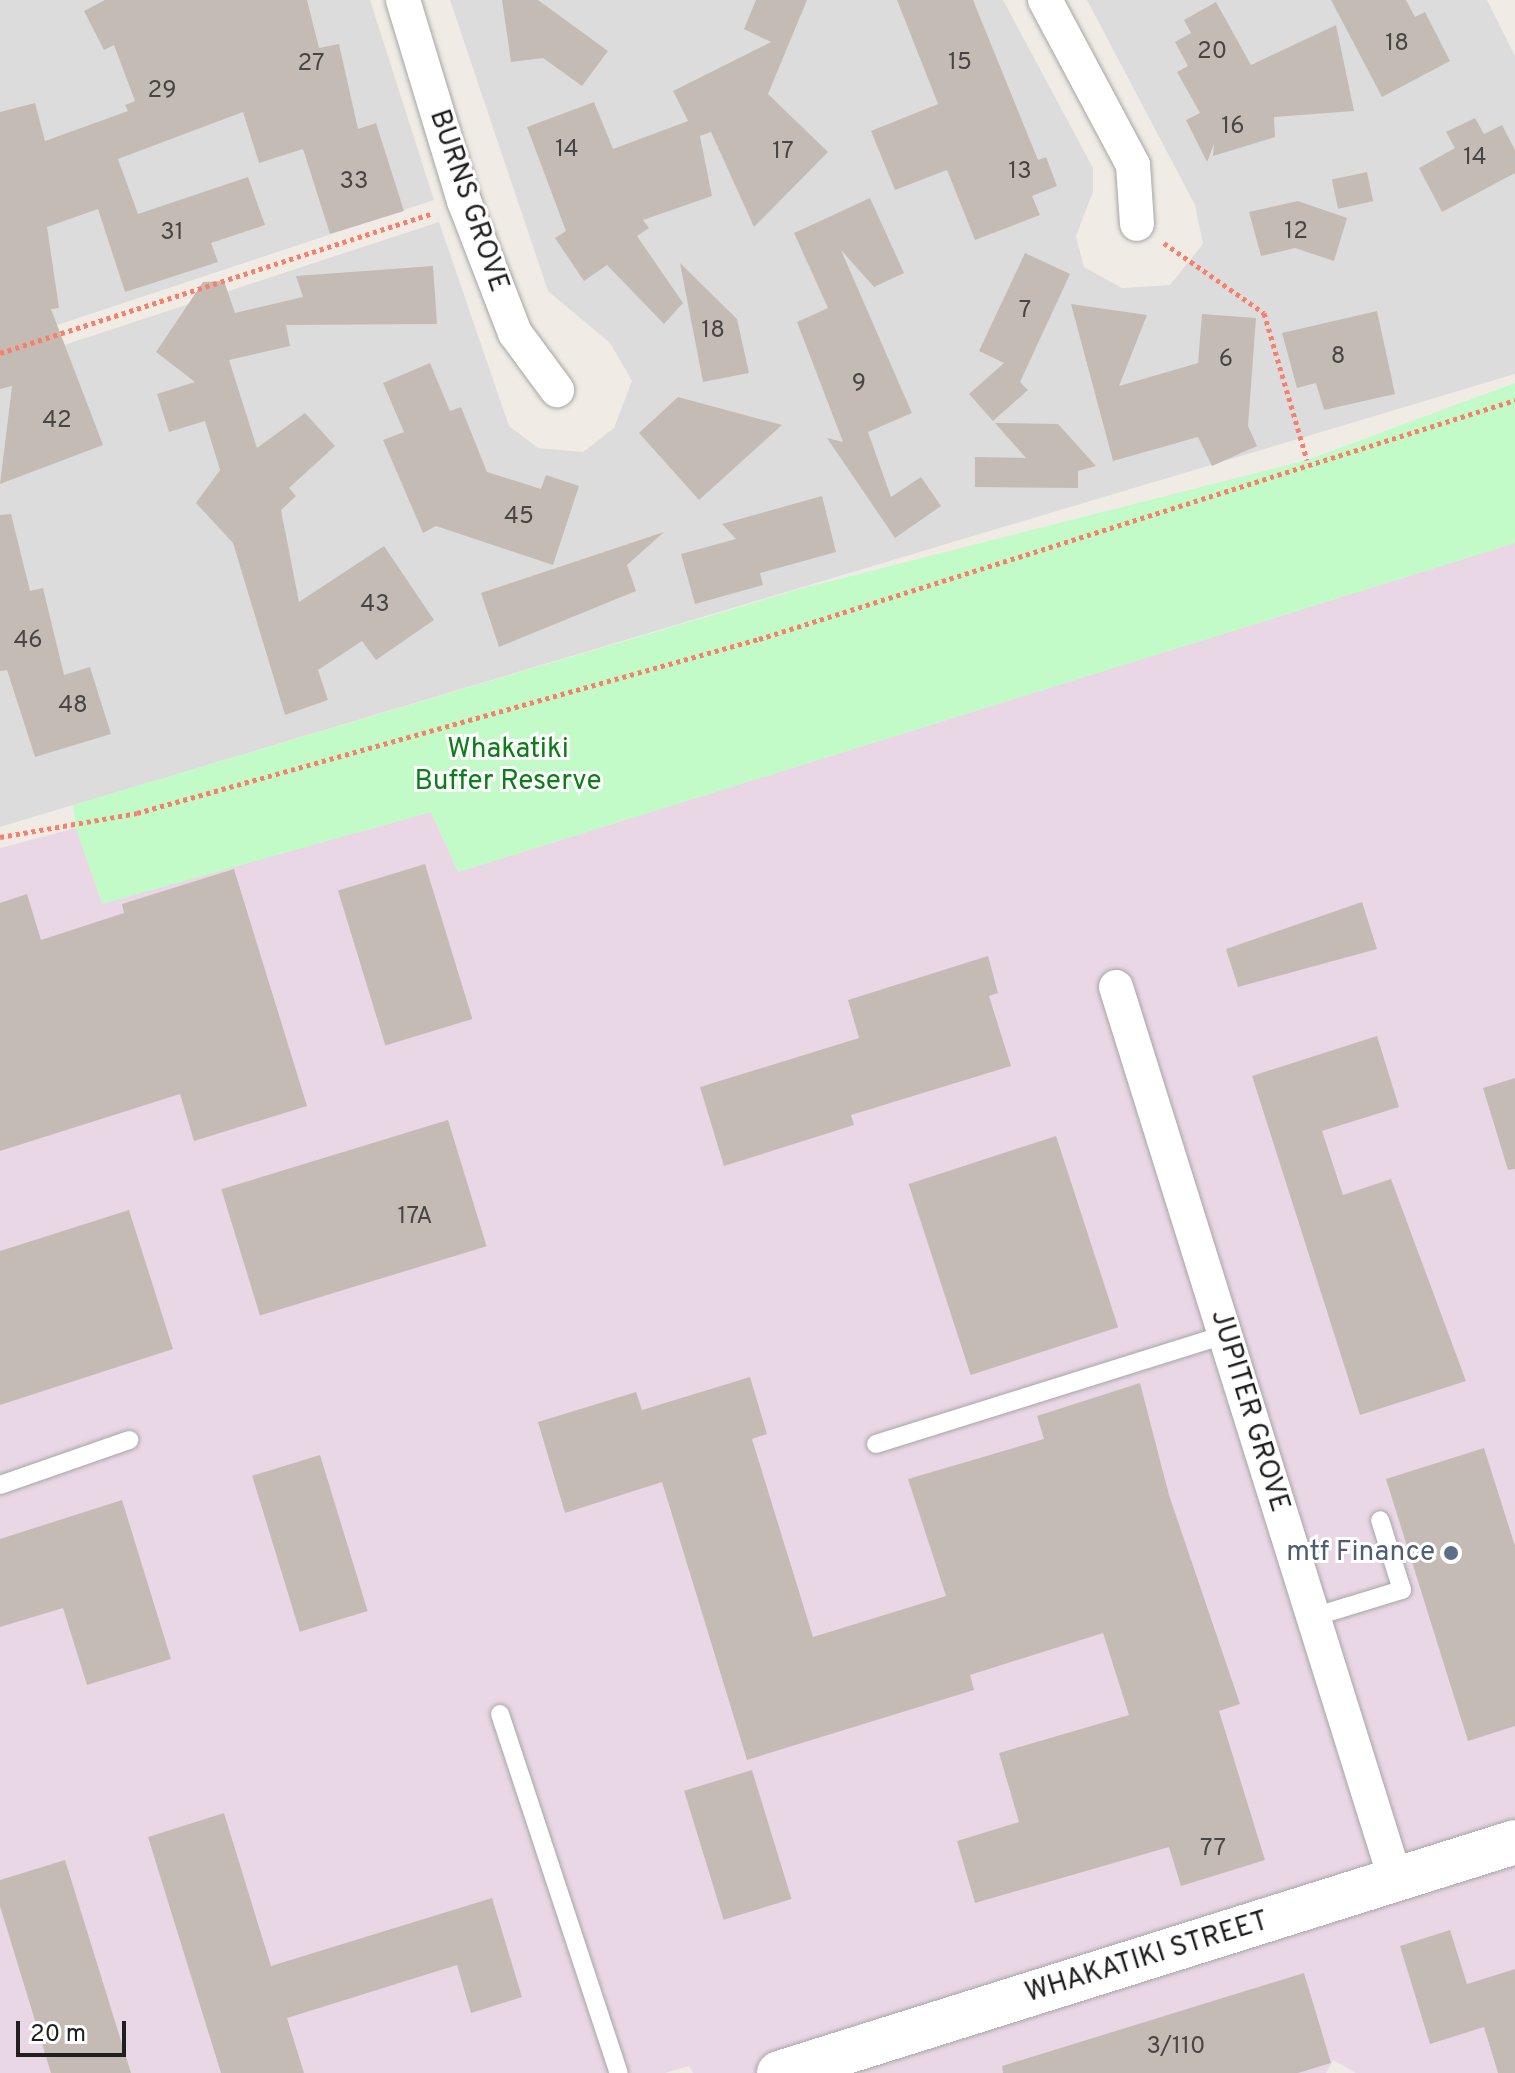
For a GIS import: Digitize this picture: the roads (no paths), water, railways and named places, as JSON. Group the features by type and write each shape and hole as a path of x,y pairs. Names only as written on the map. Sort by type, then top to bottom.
{"street":[{"name":"BURNS GROVE","path":"403,0 464,201 515,333 557,390"},
{"path":"1045,0 1133,165 1137,224"},
{"name":"JUPITER GROVE","path":"1116,987 1396,1881"},
{"name":"WHAKATIKI STREET","path":"779,2073 1515,1842"}],"lane":[{"path":"876,1444 1226,1334"},
{"path":"0,1485 129,1440"},
{"path":"1313,1617 1402,1590 1380,1520"},
{"path":"500,1714 619,2073"}],"place":[{"name":"mtf Finance","path":"1451,1553"}],"park label":[{"name":"Whakatiki Buffer Reserve","path":"508,766"}]}
